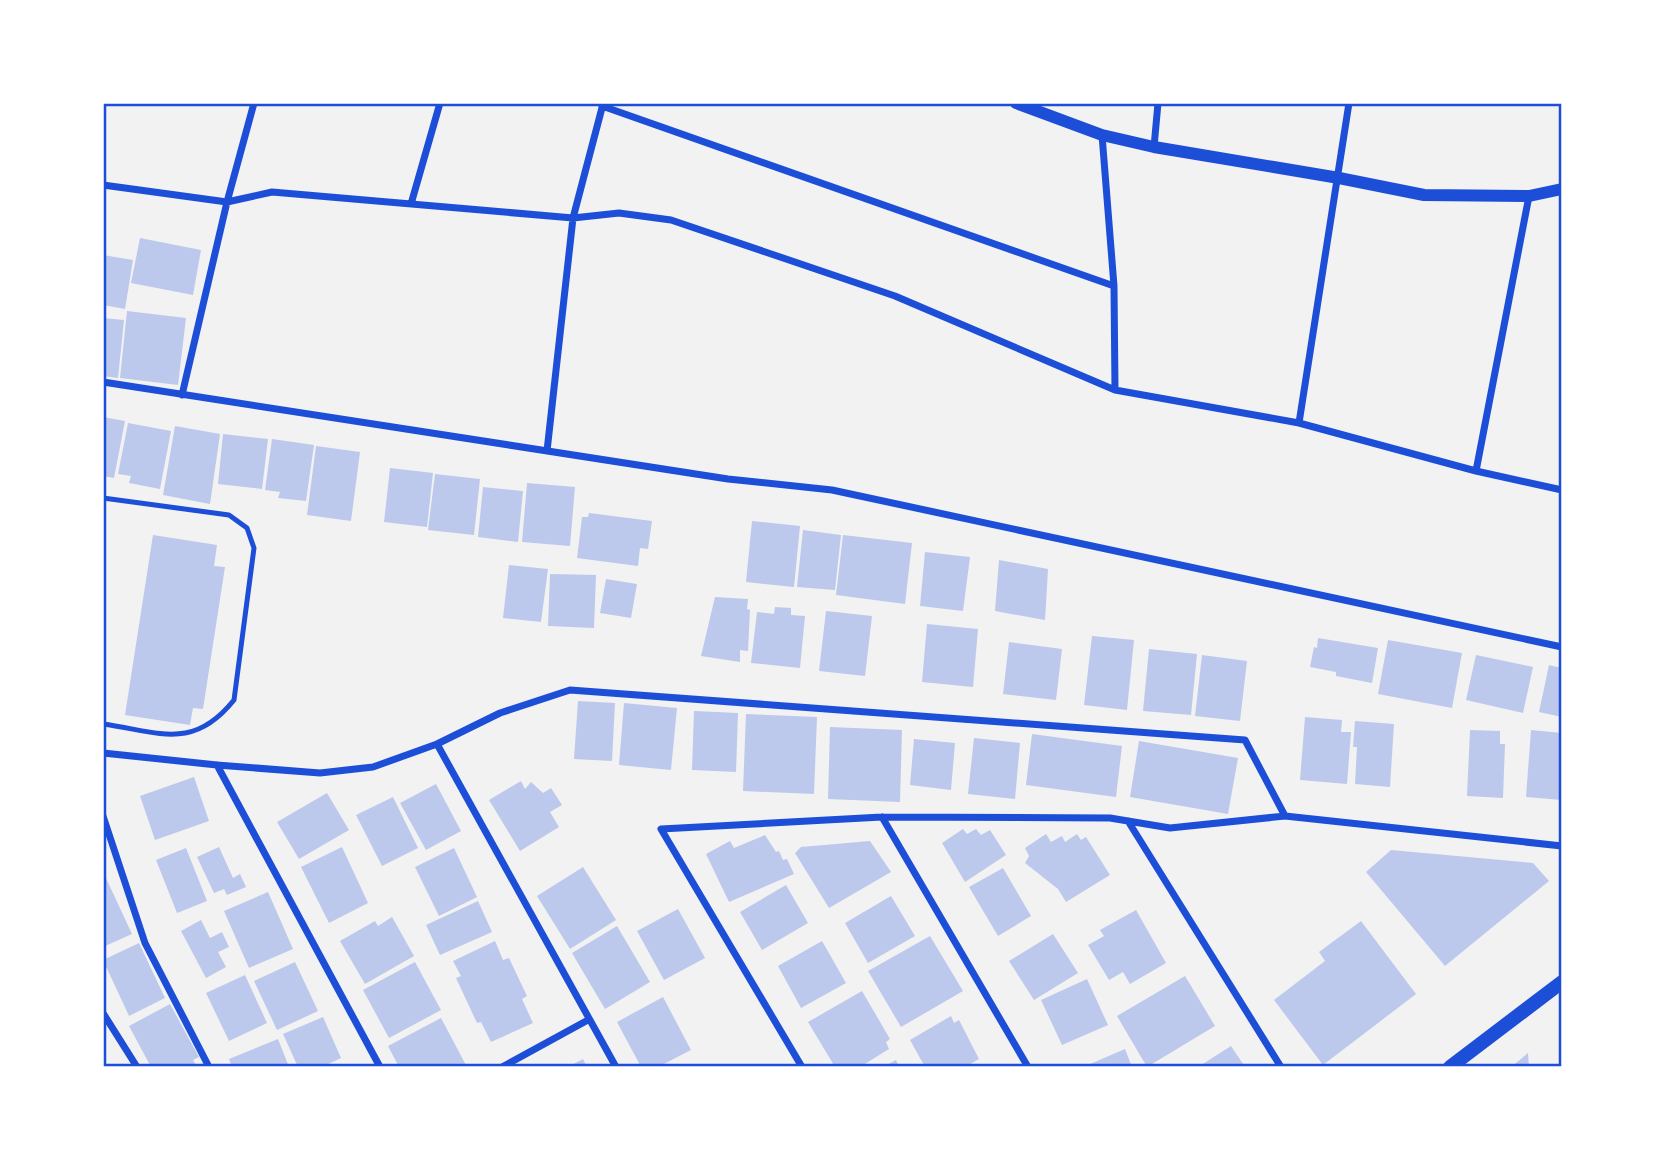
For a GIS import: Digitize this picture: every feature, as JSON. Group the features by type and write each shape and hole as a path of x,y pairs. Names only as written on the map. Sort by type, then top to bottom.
{"main road":[{"path":"1450,1067 1562,982"}],"street":[{"path":"182,395 227,202 254,103"},
{"path":"411,204 440,103"},
{"path":"1016,103 1036,107 1102,135 1154,147 1424,195 1529,196 1562,189"},
{"path":"1154,147 1158,103"},
{"path":"1299,423 1349,103"},
{"path":"547,451 573,218 603,105 1114,286"},
{"path":"1102,135 1114,286 1115,390"},
{"path":"103,185 227,202 272,192 573,218 619,213 671,220 895,296 1115,390 1299,423 1476,471 1562,489"},
{"path":"1476,471 1529,196"},
{"path":"103,382 728,479 832,490 1562,647"},
{"path":"103,753 320,773 373,767 437,744 500,713 570,690 1245,740 1284,816"},
{"path":"437,744 616,1067"},
{"path":"217,765 380,1067"},
{"path":"103,816 145,943 209,1067"},
{"path":"802,1067 661,830 882,817 1110,818 1170,828 1284,816 1562,846"},
{"path":"882,817 1028,1067"},
{"path":"1128,821 1281,1067"},
{"path":"103,1013 138,1067"},
{"path":"502,1067 588,1020"}],"lane":[{"path":"103,498 229,515 247,528 254,548 234,700 225,711 194,733 181,735 103,724"}],"building":[{"path":"140,238 201,250 193,295 131,283"},
{"path":"103,255 133,260 125,309 103,305"},
{"path":"127,311 186,318 178,385 120,378"},
{"path":"103,318 124,320 118,378 103,376"},
{"path":"103,417 125,421 114,478 103,476"},
{"path":"128,423 171,431 160,489 129,483 131,476 118,474"},
{"path":"175,426 220,434 210,504 163,495"},
{"path":"223,434 268,439 262,489 218,484"},
{"path":"272,439 314,445 306,501 278,498 280,492 265,490"},
{"path":"316,446 360,452 351,521 307,515"},
{"path":"390,468 433,473 427,527 384,522"},
{"path":"435,474 480,479 474,535 428,530"},
{"path":"527,483 575,487 570,546 522,542"},
{"path":"483,487 523,491 518,542 478,537"},
{"path":"589,513 652,521 648,549 640,548 638,566 577,558 582,517 588,517"},
{"path":"752,521 800,526 794,587 746,582"},
{"path":"803,530 841,535 835,590 797,587"},
{"path":"153,535 217,545 214,566 225,567 203,709 193,708 190,725 125,715"},
{"path":"843,535 912,543 905,604 836,595"},
{"path":"925,552 970,557 963,611 920,606"},
{"path":"999,560 1048,569 1045,620 995,611"},
{"path":"509,565 548,569 541,622 503,618"},
{"path":"550,574 596,575 594,628 548,626"},
{"path":"606,579 637,584 631,618 600,613"},
{"path":"715,597 748,599 748,651 740,650 740,662 701,656"},
{"path":"775,607 791,608 791,615 805,616 800,668 751,663 757,612 774,614"},
{"path":"826,611 872,616 865,676 819,671"},
{"path":"927,624 978,629 973,687 922,682"},
{"path":"1092,636 1134,640 1127,710 1084,705"},
{"path":"1318,638 1378,648 1372,683 1336,676 1336,672 1310,667"},
{"path":"1388,640 1462,653 1452,708 1378,694"},
{"path":"1009,642 1062,649 1056,700 1003,694"},
{"path":"1149,649 1197,654 1191,715 1143,711"},
{"path":"1202,655 1247,661 1240,721 1195,716"},
{"path":"1476,655 1533,667 1523,713 1466,700"},
{"path":"1549,665 1562,668 1562,717 1539,712"},
{"path":"578,701 615,703 612,761 574,759"},
{"path":"624,703 677,708 671,770 619,765"},
{"path":"694,711 738,713 736,772 692,770"},
{"path":"746,714 817,717 814,794 743,791"},
{"path":"1305,717 1342,720 1341,732 1351,732 1347,784 1300,780"},
{"path":"1355,721 1394,724 1390,787 1355,784"},
{"path":"830,727 902,730 900,802 828,799"},
{"path":"1470,730 1500,731 1500,744 1505,744 1503,798 1467,796"},
{"path":"1531,730 1562,733 1562,800 1526,797"},
{"path":"1032,734 1122,746 1116,797 1026,785"},
{"path":"974,738 1020,743 1015,799 968,794"},
{"path":"914,739 955,743 951,790 910,785"},
{"path":"1139,741 1238,758 1228,814 1130,797"},
{"path":"194,777 209,821 155,840 140,796"},
{"path":"521,781 525,789 531,782 543,793 551,788 562,805 550,812 559,827 520,851 489,800"},
{"path":"436,784 461,831 426,850 400,803"},
{"path":"327,793 349,830 299,859 277,822"},
{"path":"393,797 418,848 382,866 356,815"},
{"path":"963,829 967,834 976,829 981,835 990,830 1006,855 965,882 942,843"},
{"path":"1046,834 1051,842 1062,836 1065,842 1077,834 1081,840 1086,837 1110,875 1066,902 1058,889 1025,863 1029,856 1025,848"},
{"path":"765,835 783,860 787,859 794,874 729,902 706,854 730,841 734,848"},
{"path":"870,841 891,872 829,908 795,853 801,847"},
{"path":"219,847 233,878 240,874 246,887 227,895 224,889 214,893 197,857"},
{"path":"342,847 368,903 329,923 301,867"},
{"path":"186,848 207,901 177,913 156,860"},
{"path":"454,848 477,897 439,916 415,867"},
{"path":"1391,850 1533,863 1549,881 1445,966 1366,872"},
{"path":"583,867 616,920 570,949 537,896"},
{"path":"1003,868 1031,916 998,936 969,887"},
{"path":"106,878 132,934 103,947 103,879"},
{"path":"786,885 808,923 762,950 740,912"},
{"path":"268,892 293,949 249,968 224,911"},
{"path":"891,896 915,936 868,963 845,923"},
{"path":"478,901 492,932 440,955 426,925"},
{"path":"678,909 705,958 664,980 637,931"},
{"path":"1136,910 1166,963 1130,984 1123,972 1109,980 1088,945 1104,936 1100,930"},
{"path":"392,917 414,956 365,984 340,941 375,921 378,926"},
{"path":"201,920 210,938 222,932 229,947 218,952 226,967 206,978 181,931"},
{"path":"1361,921 1416,994 1323,1065 1274,1000 1325,961 1319,952"},
{"path":"617,926 650,982 605,1009 572,953"},
{"path":"1053,934 1078,973 1034,1000 1009,961"},
{"path":"930,936 963,991 901,1027 868,971"},
{"path":"495,941 503,960 509,958 527,996 522,999 533,1023 491,1042 481,1022 477,1023 456,978 461,976 453,961"},
{"path":"822,941 846,983 801,1008 778,966"},
{"path":"139,943 165,998 129,1016 103,960"},
{"path":"295,962 318,1011 277,1030 254,981"},
{"path":"415,962 441,1010 389,1038 363,990"},
{"path":"245,975 267,1023 229,1041 206,993"},
{"path":"1185,976 1215,1026 1147,1067 1117,1016"},
{"path":"1087,979 1108,1025 1062,1045 1041,1000"},
{"path":"862,991 890,1039 886,1042 889,1049 860,1067 835,1067 808,1022"},
{"path":"663,997 691,1050 658,1067 641,1067 617,1022"},
{"path":"170,1004 199,1057 193,1060 197,1067 151,1067 129,1026"},
{"path":"951,1016 954,1023 959,1020 979,1059 965,1067 925,1067 910,1040"},
{"path":"323,1017 341,1058 322,1067 298,1067 283,1034"},
{"path":"441,1018 467,1067 399,1067 388,1046"},
{"path":"278,1039 289,1067 232,1067 229,1059"},
{"path":"1231,1046 1245,1067 1198,1067"},
{"path":"1125,1049 1132,1067 1083,1067"},
{"path":"1528,1053 1529,1067 1511,1067"},
{"path":"583,1059 587,1067 568,1067"},
{"path":"896,1060 899,1067 883,1067"}]}
